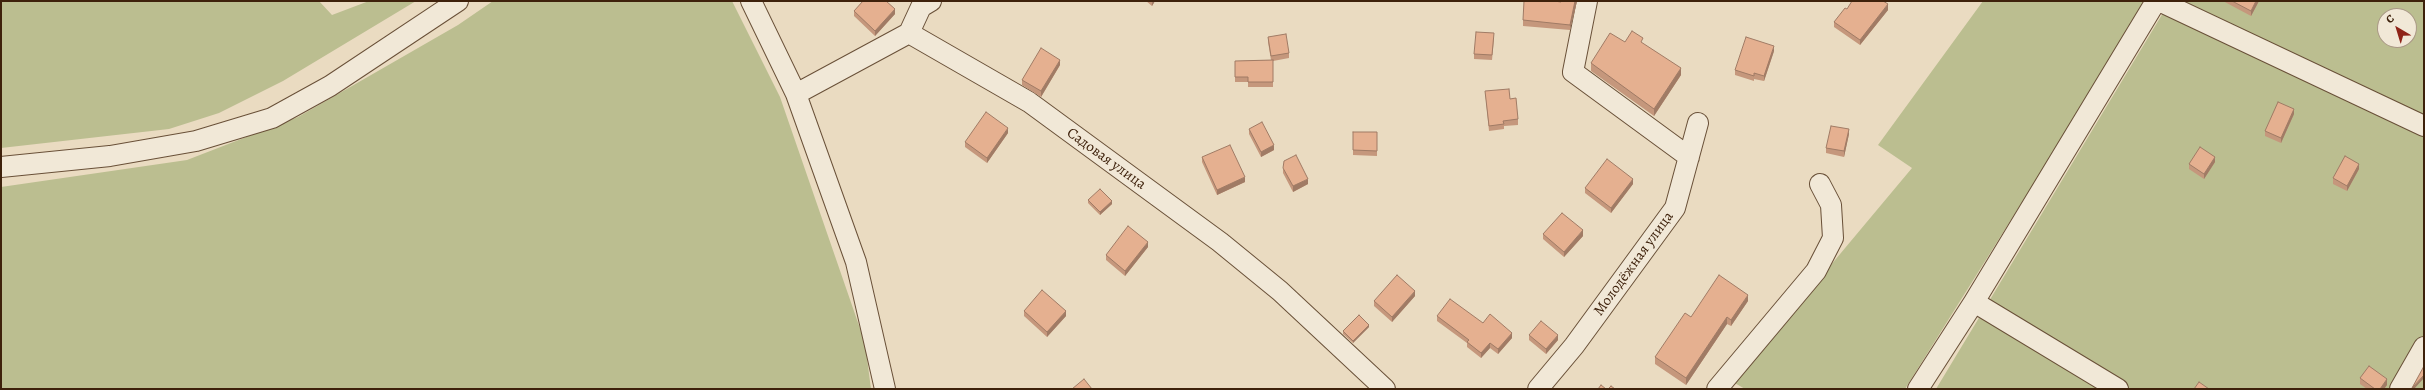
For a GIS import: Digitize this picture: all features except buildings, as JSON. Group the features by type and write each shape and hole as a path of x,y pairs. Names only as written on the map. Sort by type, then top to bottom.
{"street":[{"path":"1,167 110,156 196,141 272,118 330,86 458,1"},
{"path":"751,1 796,94 856,262 885,389"},
{"path":"1588,1 1573,72 1689,157"},
{"path":"1918,389 1974,302 2157,1 2424,126"},
{"path":"796,94 909,33 923,3"},
{"name":"Садовая улица","path":"909,33 1029,102 1220,242 1280,291 1385,389"},
{"name":"Молодёжная улица","path":"1538,389 1574,346 1675,208 1698,123"},
{"path":"1717,389 1816,270 1833,238 1832,205 1820,184"},
{"path":"1974,302 2118,389"},
{"path":"2400,389 2424,347"}],"green space":[{"path":"1,1 319,1 332,15 369,1 416,1 283,81 219,113 169,129 1,148"},
{"path":"493,1 732,1 780,97 865,343 871,389 1,389 1,187 187,160 298,117 458,25"},
{"path":"1983,1 2148,1 1905,389 1745,389 1733,382 1912,168 1878,145"},
{"path":"2167,1 2424,1 2424,389 1936,389 2169,3"}]}
